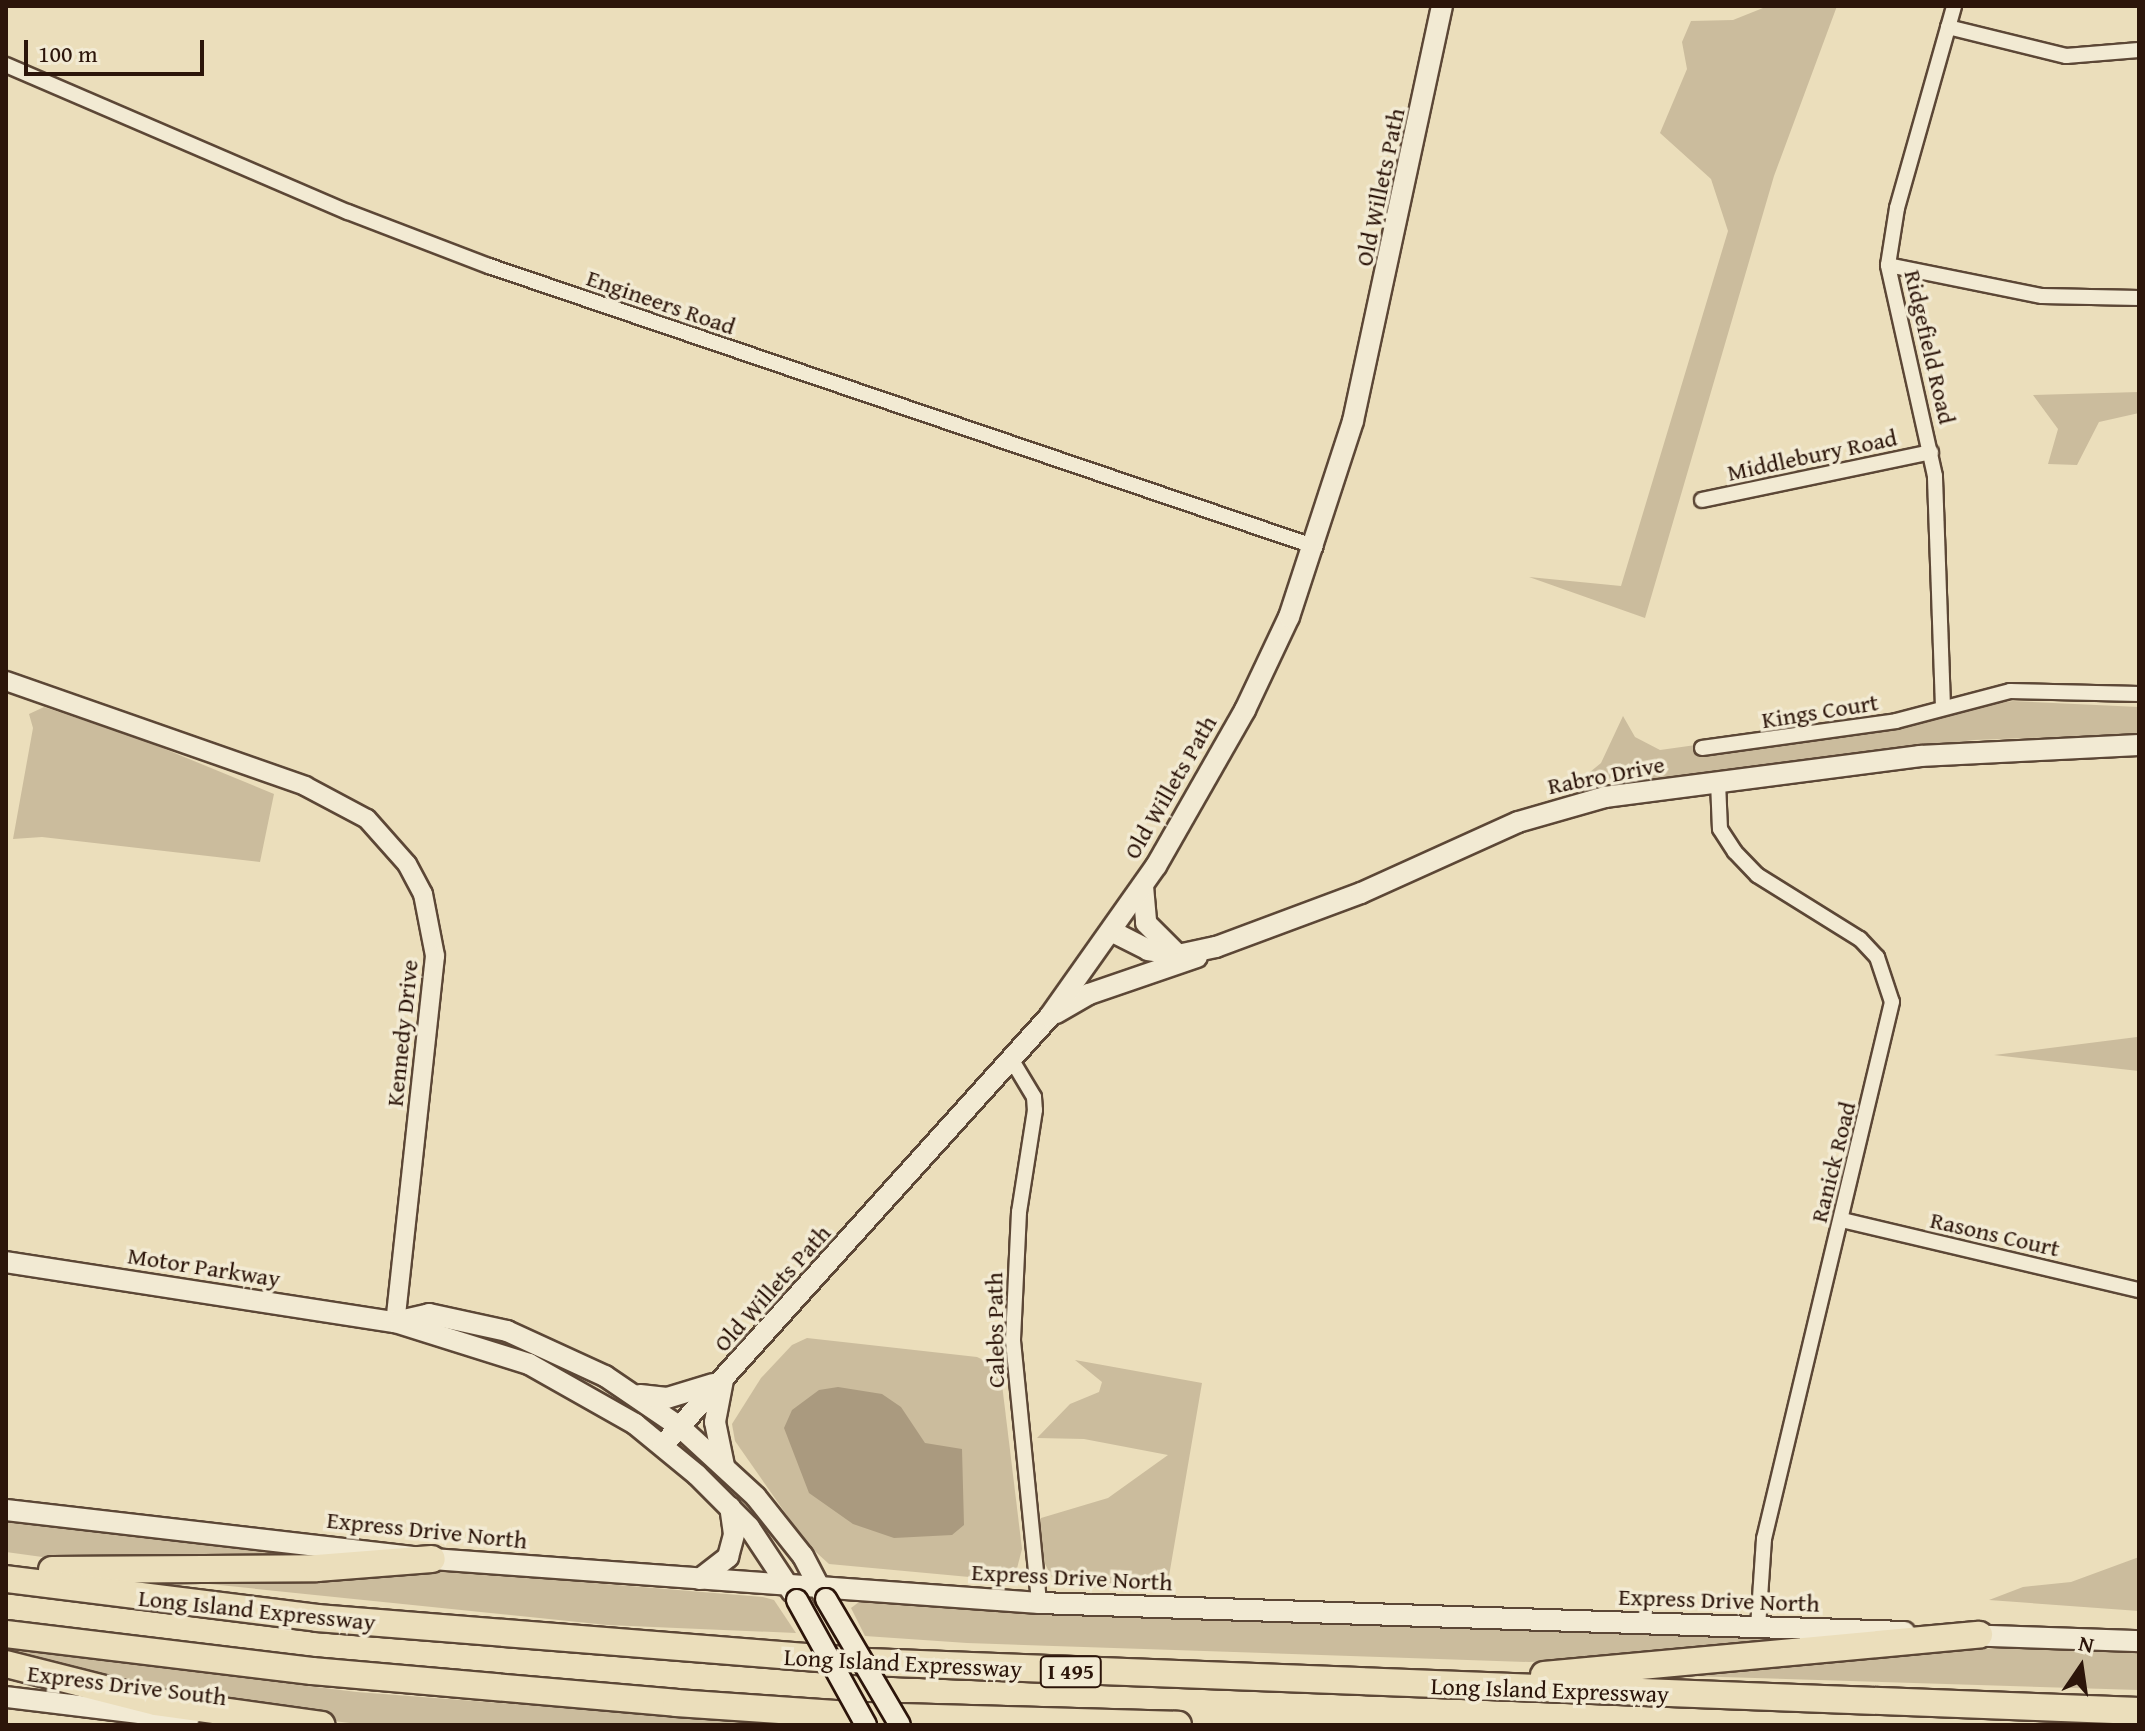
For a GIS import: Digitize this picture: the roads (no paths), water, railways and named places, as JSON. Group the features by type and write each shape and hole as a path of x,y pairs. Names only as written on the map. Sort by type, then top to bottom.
{"highway":[{"path":"6,1567 127,1572 432,1559"},
{"name":"Long Island Expressway","path":"6,1579 494,1635 868,1662 2139,1711"},
{"name":"I 495","path":"6,1634 312,1671 676,1703 865,1716 1178,1725"},
{"path":"1265,1679 1547,1674 1979,1635"},
{"path":"6,1664 156,1702 321,1725"}],"main road":[{"name":"Old Willets Path","path":"663,1445 1013,1062 1049,1017 1113,932 1143,886 1268,666 1316,547 1382,300 1442,6"},
{"name":"Rabro Drive","path":"1113,932 1148,950 1178,955 1216,947 1361,893 1558,809 1605,797 1935,755 2139,745"},
{"path":"1143,886 1146,923 1178,955"},
{"path":"1049,1017 1089,994 1178,967 1216,947"},
{"name":"Motor Parkway","path":"6,1262 395,1322 529,1364 575,1386 663,1445 730,1507 793,1593 866,1725"},
{"name":"Motor Parkway","path":"395,1322 429,1314 507,1331 565,1355 633,1394 680,1427 724,1466 785,1531 900,1725"},
{"path":"633,1394 693,1394 724,1379"},
{"path":"724,1379 715,1422 724,1466"},
{"path":"700,1579 728,1557 734,1534 730,1507"},
{"name":"Express Drive North","path":"6,1510 432,1559 700,1579 793,1593 2139,1641"},
{"name":"Express Drive South","path":"6,1697 242,1725"}],"street":[{"name":"Ridgefield Road","path":"1943,707 1931,452 1896,320 1888,265 1897,208 1954,6"},
{"path":"1948,27 2066,56 2139,50"},
{"name":"Engineers Road","path":"6,65 475,261 1316,547"},
{"path":"1888,265 2042,296 2139,298"},
{"name":"Middlebury Road","path":"1702,500 1931,452"},
{"name":"Kennedy Drive","path":"6,681 305,786 367,819 407,864 423,894 435,956 395,1322"},
{"name":"Kings Court","path":"1702,748 1896,721 2010,691 2139,694"},
{"name":"Ranick Road","path":"1718,782 1720,829 1735,852 1757,875 1860,939 1877,957 1887,979 1892,1002 1888,1035 1764,1539 1758,1626"},
{"name":"Calebs Path","path":"1013,1062 1034,1097 1035,1110 1019,1212 1013,1341 1039,1603"},
{"name":"Rasons Court","path":"1842,1220 2139,1290"}]}
